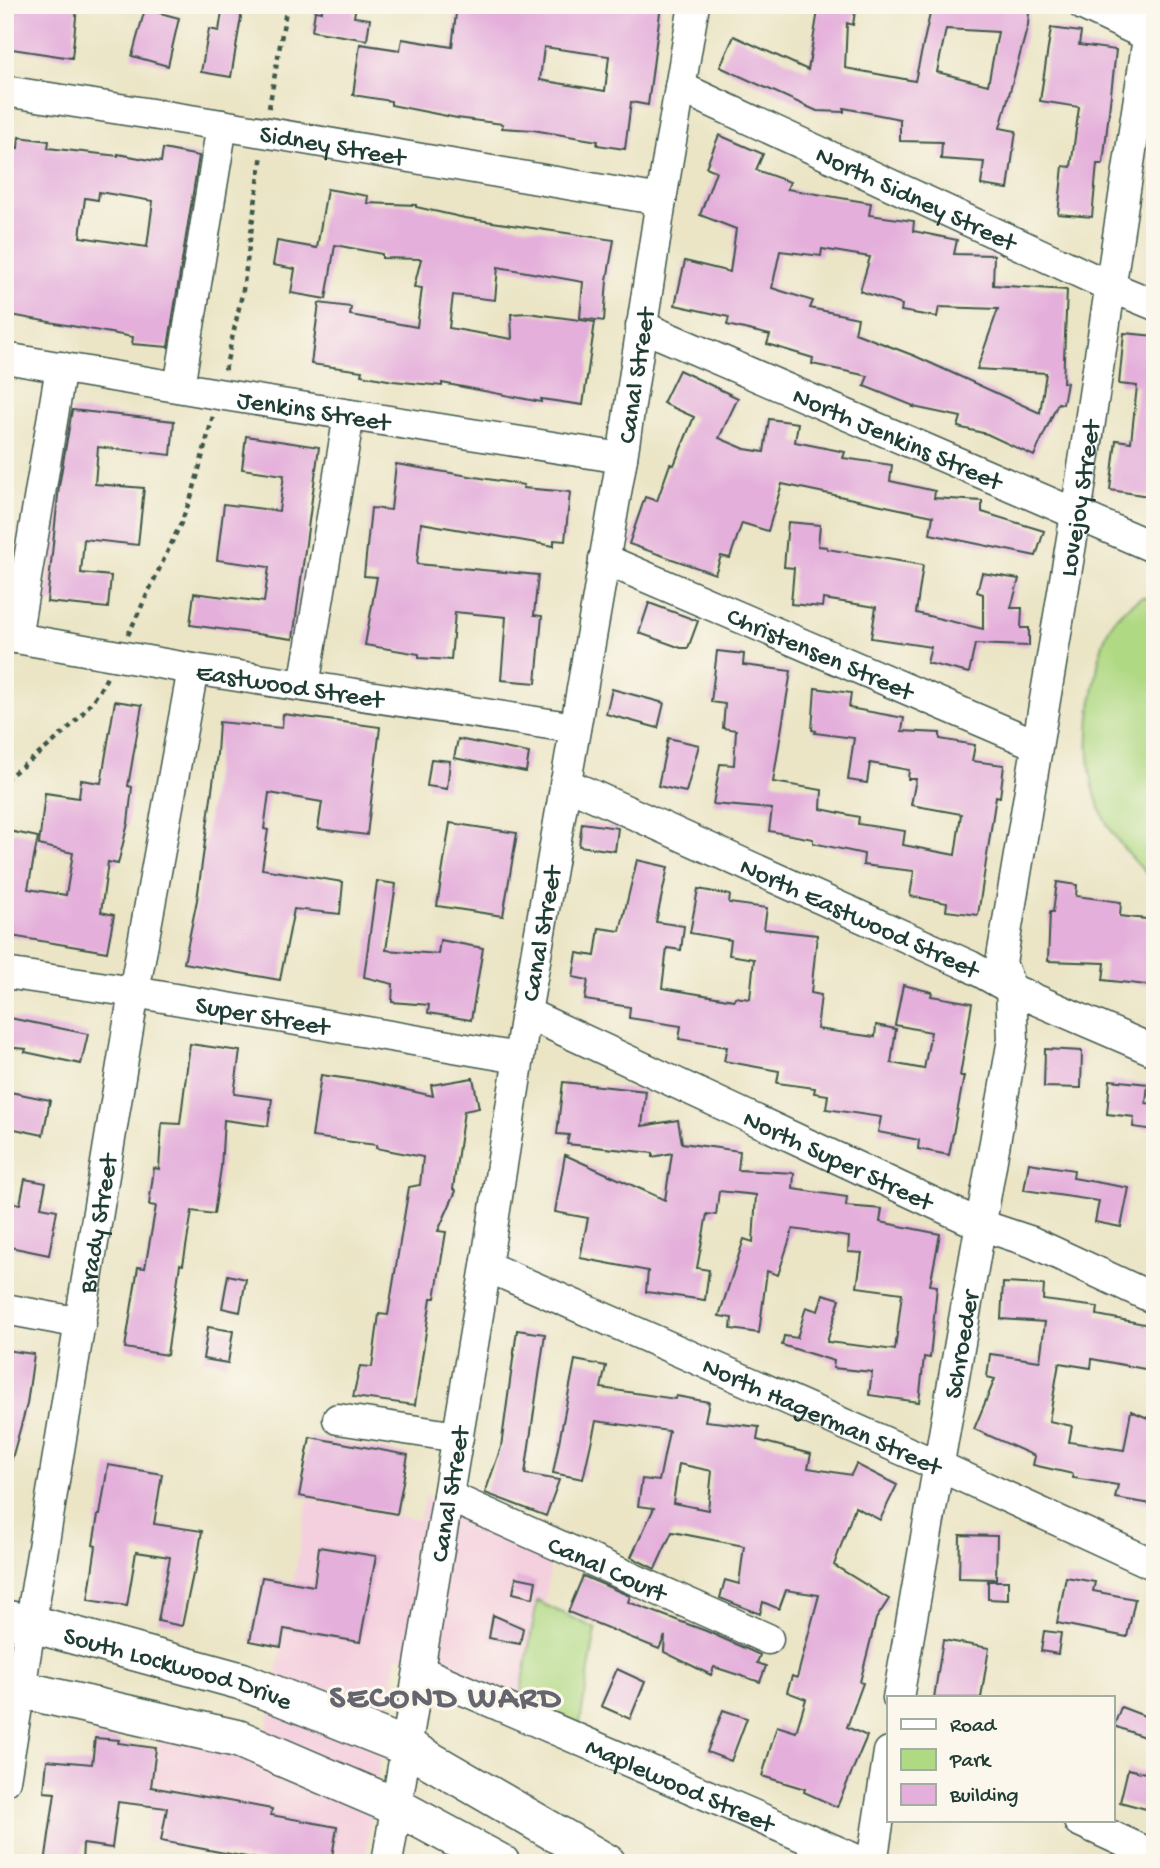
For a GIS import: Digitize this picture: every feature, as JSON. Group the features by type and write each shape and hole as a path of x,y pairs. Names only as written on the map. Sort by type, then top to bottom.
{"main road":[{"name":"South Lockwood Drive","path":"17,1621 241,1681 407,1747 607,1863"},
{"name":"South Lockwood Drive","path":"13,1687 239,1739 397,1807 501,1863"}],"street":[{"name":"Canal Street","path":"387,1863 518,1058 622,458 694,5"},
{"path":"1083,5 1151,37"},
{"name":"Lovejoy Street","path":"1011,989 1001,963 1076,514 1109,286 1151,37 1153,5"},
{"name":"North Sidney Street","path":"680,88 1155,305"},
{"name":"Sidney Street","path":"5,91 661,200"},
{"path":"179,387 222,125"},
{"name":"North Jenkins Street","path":"641,326 1155,548"},
{"name":"Jenkins Street","path":"5,358 622,458"},
{"path":"10,637 61,367"},
{"path":"304,686 349,415"},
{"name":"Christensen Street","path":"604,559 1037,746"},
{"name":"Eastwood Street","path":"10,637 575,728"},
{"name":"Brady Street","path":"5,1780 17,1621 81,1322 134,992 193,668"},
{"name":"North Eastwood Street","path":"565,783 970,966 1011,989 1155,1051"},
{"name":"Super Street","path":"5,973 134,992 518,1058"},
{"name":"Schroeder","path":"898,1696 1013,1039 1011,989"},
{"name":"North Super Street","path":"526,1013 981,1225 1032,1242 1155,1299"},
{"name":"North Hagerman Street","path":"486,1266 939,1466 1155,1565"},
{"path":"5,1309 81,1322"},
{"path":"338,1419 458,1437"},
{"name":"Canal Court","path":"448,1496 768,1639"},
{"name":"Maplewood Street","path":"420,1671 864,1863"},
{"path":"872,1863 887,1765"},
{"path":"1081,1822 1155,1856"}],"shaded area":[{"path":"425,1497 552,1548 545,1605 536,1602 520,1699 397,1656 364,1863 259,1863 145,1841 161,1726 261,1761 308,1500 419,1520"}],"green space":[{"path":"1143,597 1155,601 1155,883 1121,845 1105,820 1093,784 1089,747 1091,708 1104,642 1118,616"},
{"path":"537,1601 596,1629 579,1729 520,1699"}],"building":[{"path":"5,5 77,7 72,58 5,48"},
{"path":"223,5 243,5 231,77 201,72 209,29 219,31"},
{"path":"322,5 356,5 354,17 370,19 367,40 312,31 315,11 322,12"},
{"path":"457,5 661,5 648,105 631,102 625,149 597,145 598,141 533,130 502,128 503,124 457,118 391,105 391,101 353,95 360,44 400,50 402,39 452,47","holes":["544,47 609,56 605,91 540,80"]},
{"path":"819,5 856,5 853,25 847,23 845,68 915,81 932,5 998,5 1029,11 1028,25 1000,128 1016,131 1008,189 981,185 984,162 941,159 942,142 900,141 900,119 844,108 844,112 817,111 720,67 734,36 808,70","holes":["946,29 998,32 988,85 937,72"]},
{"path":"145,9 179,18 168,66 132,56"},
{"path":"1051,28 1081,32 1079,45 1116,50 1103,164 1097,164 1092,217 1058,214 1063,166 1071,167 1079,107 1040,101"},
{"path":"719,135 763,154 756,170 790,182 787,189 871,203 869,215 914,221 913,231 957,240 954,254 994,255 993,285 1067,290 1063,382 1067,383 1063,404 1058,403 1034,456 987,434 958,427 961,417 913,407 864,386 868,376 812,364 813,358 767,344 770,335 727,325 729,317 675,305 685,261 730,272 736,229 700,215 716,171 706,167","holes":["822,249 870,257 860,291 902,305 901,311 937,317 939,307 998,309 977,369 1046,373 1040,413 915,356 855,333 858,318 810,308 813,301 772,288 780,251 821,256"]},
{"path":"19,137 49,141 48,148 118,154 161,162 163,149 199,156 168,347 132,344 133,337 5,314 5,146 18,148","holes":["99,192 153,201 147,247 80,237 85,198 98,200"]},
{"path":"327,189 368,196 367,203 416,205 465,218 614,240 604,321 580,318 583,282 498,267 495,300 453,295 449,328 512,339 511,314 528,313 595,322 583,405 541,399 541,402 442,383 442,386 393,381 361,375 362,371 311,364 319,303 351,307 350,315 417,327 422,288 414,287 421,259 382,258 382,254 335,245 326,299 291,293 295,269 273,265 277,241 317,248"},
{"path":"1124,333 1155,336 1155,497 1110,490 1116,440 1131,442 1137,386 1119,384"},
{"path":"679,370 738,398 719,438 745,449 764,452 769,419 798,423 795,442 845,452 843,458 892,465 890,481 935,491 934,498 982,501 982,512 1044,531 1036,556 930,534 933,516 782,484 768,531 742,523 730,558 721,556 715,574 629,544 645,497 657,501 670,464 674,465 694,417 663,403"},
{"path":"72,410 174,421 171,455 98,447 95,484 144,488 138,545 84,539 81,573 111,576 108,608 47,602 59,486"},
{"path":"246,436 319,447 293,639 190,625 194,593 264,602 269,567 217,560 224,504 279,511 284,475 242,469"},
{"path":"396,464 524,485 523,488 570,492 565,541 554,540 554,546 421,523 417,564 538,575 534,615 542,616 536,683 501,680 506,617 455,612 451,660 419,658 419,654 365,645 377,577 364,576 371,508 391,510"},
{"path":"788,522 820,525 818,546 827,549 923,565 916,613 983,629 983,594 977,592 982,573 1019,579 1011,608 1022,608 1021,628 1029,628 1029,646 975,644 969,673 927,663 931,647 871,638 876,607 823,599 822,607 791,604 794,568 784,567"},
{"path":"649,603 698,621 688,648 639,633"},
{"path":"717,651 744,654 743,665 791,671 773,782 822,790 821,809 859,817 858,824 905,831 903,845 955,855 961,814 911,805 916,779 908,779 909,770 870,763 867,783 848,780 854,738 815,733 816,731 812,730 815,688 851,693 849,708 904,718 902,731 940,733 940,739 975,745 972,761 1004,765 1000,797 996,796 978,915 946,911 947,903 910,896 914,871 863,865 864,854 813,843 813,839 769,831 772,809 713,804 720,764 734,765 736,730 723,728 725,704 711,702"},
{"path":"612,689 664,703 658,728 606,714"},
{"path":"115,701 142,705 128,786 132,787 128,823 118,864 108,862 101,912 114,915 107,952 5,935 5,853 9,831 38,837 28,889 66,895 73,853 39,845 45,793 79,798 81,780 101,783"},
{"path":"283,714 380,727 367,835 318,829 322,802 269,793 264,829 268,830 262,869 343,882 340,914 294,909 280,980 184,963 197,900 219,722 282,728"},
{"path":"668,738 699,745 686,792 658,786"},
{"path":"458,739 529,753 526,772 454,758"},
{"path":"431,759 450,761 447,789 427,786"},
{"path":"450,823 517,833 503,916 437,906"},
{"path":"582,823 618,828 615,851 579,846"},
{"path":"637,860 668,867 656,922 684,926 681,950 667,948 662,988 734,1000 735,997 750,999 754,959 729,955 731,940 690,933 698,889 730,895 729,903 767,908 764,929 817,935 811,993 821,995 817,1029 875,1037 876,1025 896,1029 891,1063 924,1069 931,1032 895,1025 903,985 932,992 931,996 972,1003 960,1076 964,1076 949,1155 918,1149 919,1140 878,1132 881,1117 826,1109 828,1095 814,1093 815,1088 777,1083 779,1071 724,1061 727,1047 679,1039 681,1026 629,1018 630,1007 585,1000 588,980 573,977 577,953 595,956 599,928 620,931"},
{"path":"377,881 396,884 386,950 438,954 440,940 483,948 471,1020 428,1013 429,1005 392,1002 393,984 364,977"},
{"path":"1057,882 1077,885 1076,896 1121,902 1120,916 1155,920 1155,986 1103,980 1105,963 1048,961 1050,912 1053,912"},
{"path":"5,1017 88,1034 81,1064 25,1052 26,1049 5,1047"},
{"path":"190,1044 240,1051 234,1094 272,1099 268,1126 224,1120 214,1214 192,1211 183,1265 180,1264 167,1355 125,1348 138,1267 145,1268 156,1206 149,1205 154,1168 159,1169 162,1123 180,1124"},
{"path":"1045,1049 1082,1051 1081,1088 1044,1087"},
{"path":"321,1075 371,1082 433,1096 431,1085 473,1078 479,1108 464,1111 453,1189 456,1191 438,1231 446,1232 435,1298 431,1298 415,1405 353,1397 360,1366 372,1367 379,1314 388,1315 409,1187 420,1185 423,1157 376,1148 377,1145 312,1137"},
{"path":"1110,1080 1148,1084 1146,1103 1155,1104 1155,1130 1133,1127 1134,1117 1107,1114"},
{"path":"563,1082 646,1091 642,1126 678,1120 682,1143 740,1151 738,1170 794,1173 793,1189 847,1197 846,1206 882,1209 880,1222 940,1234 930,1285 937,1286 930,1358 924,1357 919,1402 869,1395 872,1372 833,1368 834,1361 782,1345 784,1336 797,1338 806,1307 818,1311 823,1294 840,1299 827,1342 895,1350 902,1293 857,1287 862,1253 848,1252 849,1237 793,1229 778,1275 767,1271 759,1333 731,1329 732,1318 719,1316 744,1239 753,1242 756,1195 719,1191 716,1215 707,1214 697,1268 709,1270 705,1300 646,1292 648,1271 580,1258 588,1218 555,1212 565,1155 665,1200 672,1153 653,1157 653,1153 567,1144 569,1135 557,1134"},
{"path":"5,1091 50,1100 43,1135 5,1127"},
{"path":"1029,1163 1074,1170 1073,1178 1129,1188 1121,1227 1095,1222 1099,1201 1024,1190"},
{"path":"25,1179 46,1183 41,1207 57,1210 49,1255 5,1246 5,1202 20,1204"},
{"path":"228,1275 246,1279 240,1312 222,1308"},
{"path":"1003,1283 1044,1285 1043,1300 1098,1307 1097,1315 1155,1326 1155,1371 1092,1359 1091,1368 1059,1363 1049,1421 1072,1426 1069,1442 1124,1450 1131,1411 1155,1421 1155,1487 1152,1504 1115,1498 1118,1485 1073,1478 1073,1474 1033,1465 1035,1456 974,1429 995,1379 987,1377 990,1354 1040,1361 1045,1322 1001,1319"},
{"path":"208,1327 233,1331 228,1363 203,1359"},
{"path":"517,1330 545,1334 525,1474 559,1480 546,1516 485,1493 501,1447"},
{"path":"5,1350 34,1354 27,1404 11,1462 5,1462"},
{"path":"575,1360 606,1366 601,1388 709,1402 705,1421 759,1427 757,1440 811,1454 808,1468 851,1475 856,1464 897,1485 880,1520 855,1507 834,1565 889,1599 876,1619 860,1682 863,1683 847,1727 867,1736 837,1807 804,1792 805,1789 762,1776 777,1726 796,1732 806,1699 787,1692 792,1676 797,1678 819,1595 786,1590 779,1609 763,1602 760,1614 720,1598 725,1580 739,1584 744,1546 672,1532 655,1569 631,1557 654,1508 638,1506 642,1479 659,1481 669,1431 596,1421 583,1479 553,1473","holes":["679,1464 712,1471 708,1510 673,1503"]},
{"path":"310,1437 408,1455 397,1514 299,1496"},
{"path":"108,1465 162,1474 154,1524 202,1531 182,1626 158,1621 170,1557 136,1552 127,1606 88,1600 96,1546 93,1545"},
{"path":"960,1535 997,1536 996,1579 959,1578"},
{"path":"319,1547 376,1556 360,1642 284,1629 281,1647 250,1641 262,1577 314,1586"},
{"path":"583,1576 630,1596 628,1602 706,1631 760,1655 757,1663 766,1666 760,1682 714,1667 711,1675 664,1652 665,1636 659,1649 568,1612"},
{"path":"516,1577 536,1581 533,1598 513,1593"},
{"path":"1066,1577 1095,1582 1093,1591 1135,1599 1127,1637 1057,1623"},
{"path":"988,1581 1008,1581 1008,1600 988,1599"},
{"path":"493,1615 523,1628 520,1644 489,1638"},
{"path":"1044,1631 1061,1633 1058,1654 1041,1651"},
{"path":"943,1640 989,1648 981,1696 934,1696"},
{"path":"617,1669 645,1682 630,1719 601,1706"},
{"path":"1121,1707 1155,1720 1155,1741 1114,1726"},
{"path":"723,1710 747,1718 731,1761 707,1752"},
{"path":"95,1738 156,1748 151,1787 272,1809 271,1815 337,1827 331,1863 278,1863 161,1841 167,1808 118,1802 112,1848 83,1844 82,1863 45,1863 55,1793 44,1792 47,1760 92,1764"},
{"path":"1128,1769 1154,1775 1146,1809 1120,1802"}],"district":[{"name":"SECOND WARD","path":"446,1694"}]}
